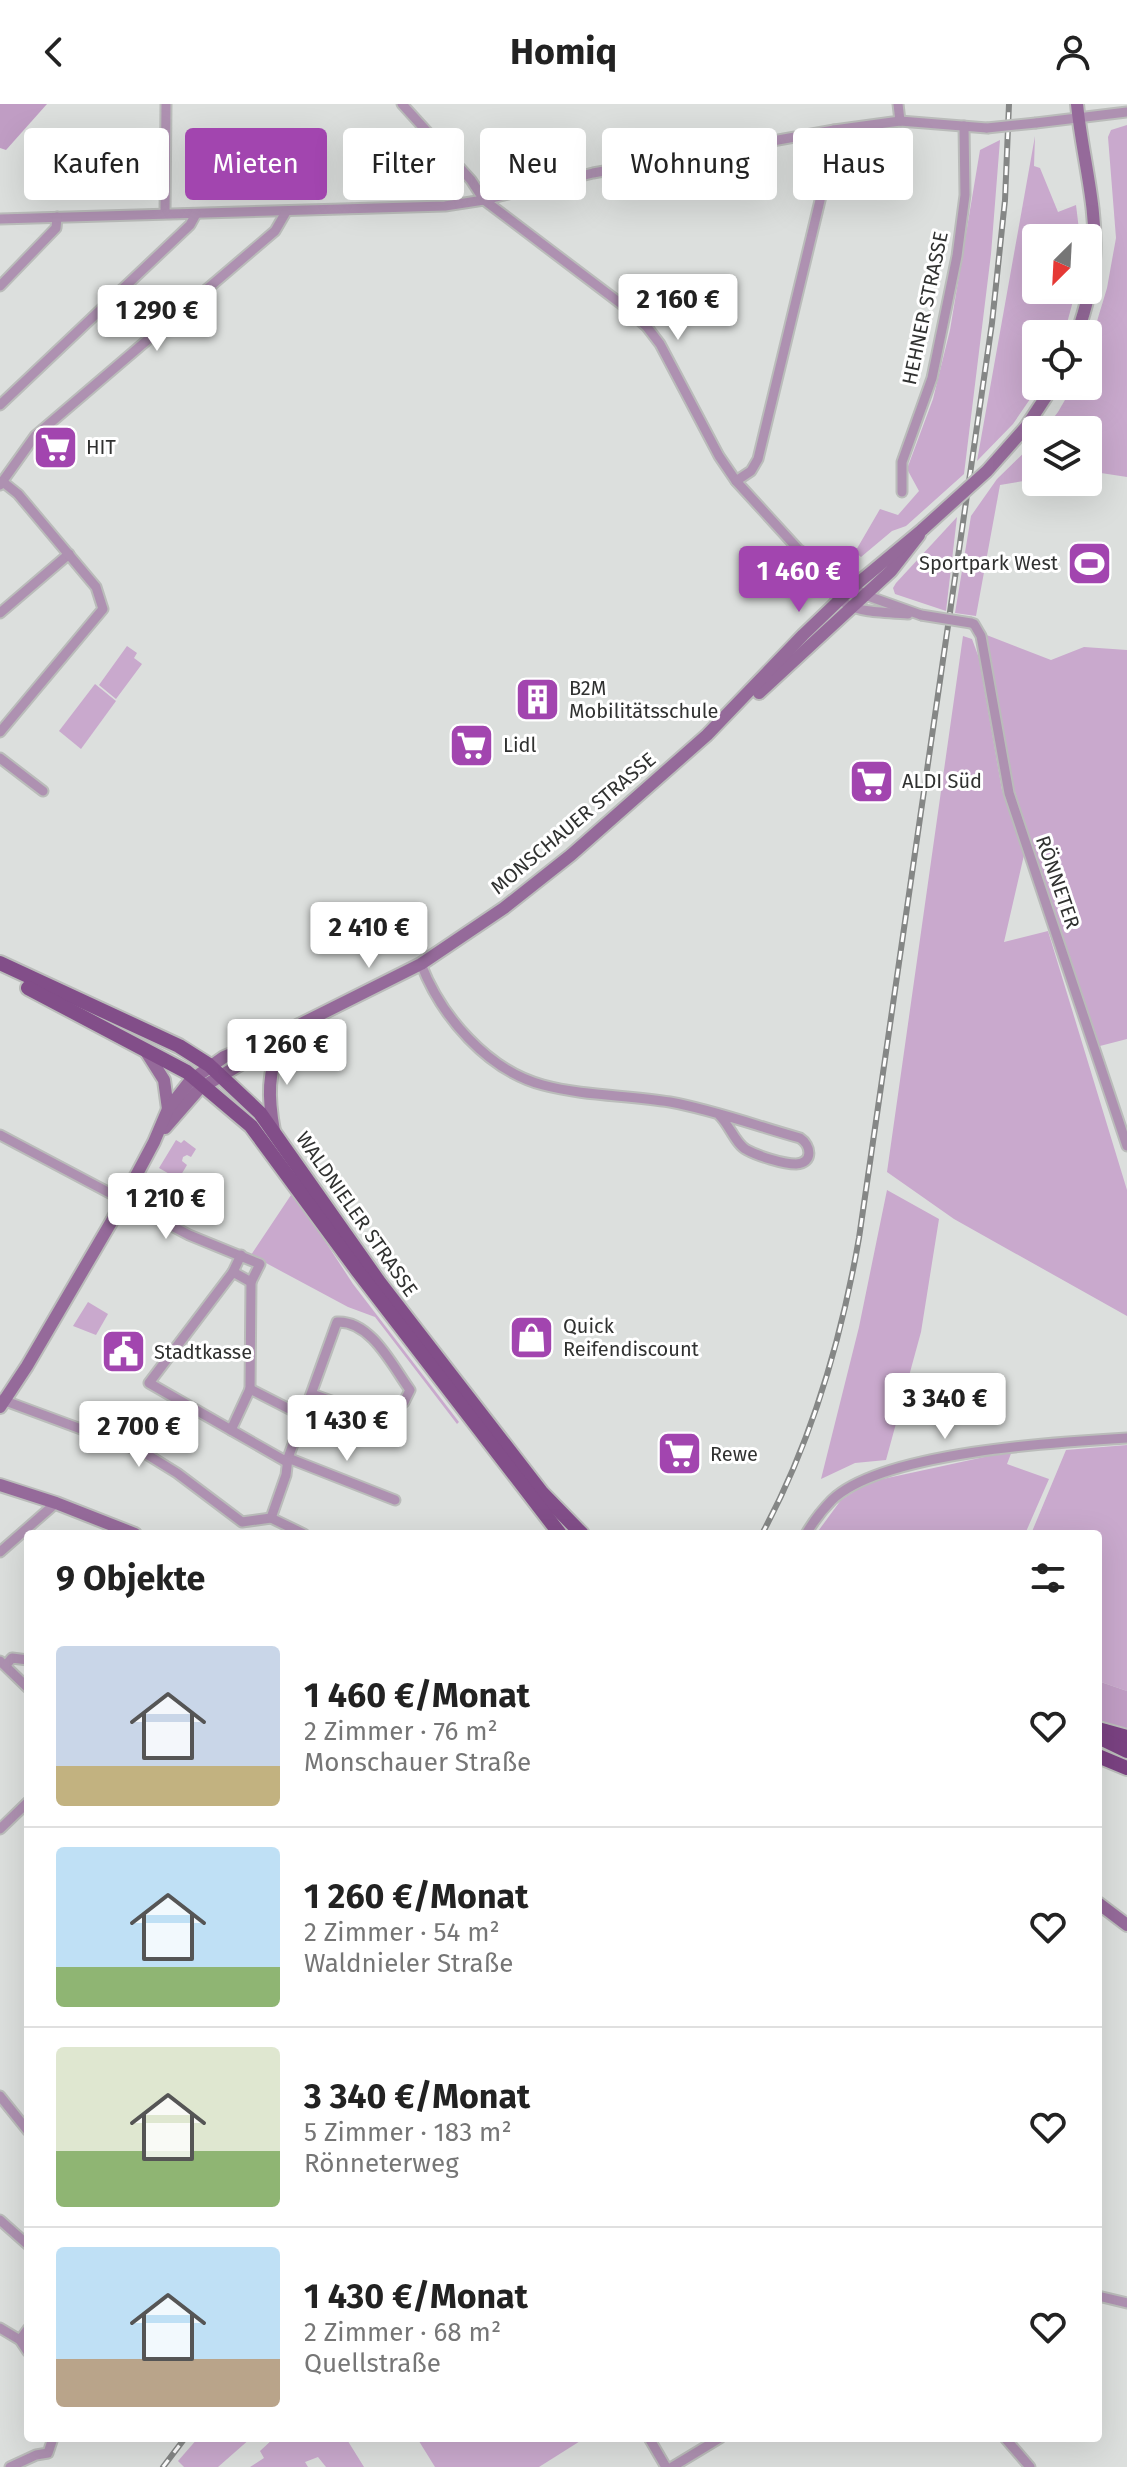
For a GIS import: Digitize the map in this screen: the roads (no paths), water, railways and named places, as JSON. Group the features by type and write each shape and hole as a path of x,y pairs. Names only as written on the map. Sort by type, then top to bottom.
{"highway":[{"path":"1102,1730 1127,1737"},
{"path":"1102,1739 1127,1751"},
{"path":"1102,1758 1127,1768"}],"main road":[{"path":"1078,111 1090,189 1094,250 1089,290 1081,320"},
{"name":"MONSCHAUER STRASSE","path":"200,1081 209,1065 297,1026 421,964 504,908 571,855 707,735 852,588 987,471 1026,427 1044,400"},
{"name":"MONSCHAUER STRASSE","path":"707,735 731,719 891,571 923,529"},
{"name":"WALDNIELER STRASSE","path":"0,963 179,1046 209,1065 260,1113 379,1282 542,1493 578,1530"},
{"name":"WALDNIELER STRASSE","path":"0,974 144,1048 200,1081 251,1126 357,1270 557,1530"},
{"name":"MONSCHAUER STRASSE","path":"200,1081 221,1076 283,1039 297,1026"},
{"path":"274,1131 269,1083 275,1056 283,1039"},
{"path":"144,1048 164,1080 168,1109"},
{"path":"2,1402 123,1200 168,1109 200,1081"},
{"path":"154,1142 200,1081"},
{"path":"0,1485 125,1530"},
{"path":"1102,1906 1127,1925"}],"street":[{"path":"165,213 166,104"},
{"path":"402,104 480,194"},
{"path":"898,104 900,121"},
{"path":"849,128 900,121 987,128 1036,123 1078,111 1127,112"},
{"name":"HEHNER STRASSE","path":"902,492 902,462 932,378 957,256 965,195 964,126"},
{"path":"586,175 793,137"},
{"path":"0,219 445,206 484,200 628,309 647,327 660,344 719,456 736,481 802,552 839,601 852,608 872,612 921,615"},
{"path":"736,481 751,471 758,459 820,200"},
{"path":"0,732 103,609 96,587 18,494 1,483 35,436 275,231 286,212"},
{"path":"0,405 190,225 196,214"},
{"path":"0,286 56,228 57,217"},
{"path":"802,552 865,595 921,615"},
{"path":"0,613 69,554"},
{"name":"RÖNNETER","path":"921,615 973,623 981,636 1009,793 1127,1146"},
{"path":"0,758 43,791"},
{"path":"421,964 437,994 468,1037 500,1066 518,1076 542,1085 673,1103 719,1115 800,1138 808,1143 811,1150 808,1158 802,1163 793,1164 746,1150 739,1144 729,1124 719,1115"},
{"path":"0,1135 189,1235 260,1264 251,1282 250,1389 231,1430"},
{"path":"241,1255 233,1272 149,1383 288,1460 395,1500"},
{"path":"233,1272 251,1282"},
{"path":"271,1518 337,1322 363,1329 410,1390 404,1402 382,1419 374,1436 354,1428 360,1411"},
{"path":"250,1389 303,1416"},
{"path":"312,1394 382,1419"},
{"path":"2,1402 143,1452 177,1473 242,1522 271,1518 296,1530"},
{"path":"809,1530 833,1499 855,1485 885,1473 938,1459 1018,1446 1127,1438"},
{"path":"25,1530 56,1503"},
{"path":"0,1552 24,1531"},
{"path":"24,1660 12,1658 3,1663 24,1684"},
{"path":"0,1829 24,1806"},
{"path":"0,2096 24,2126"},
{"path":"0,2220 24,2241"},
{"path":"1102,2297 1127,2303"},
{"path":"0,2328 24,2346"},
{"path":"20,2340 24,2334"},
{"path":"10,2467 48,2453 52,2442"},
{"path":"652,2442 669,2467 713,2442"},
{"path":"1008,2442 1030,2467"},
{"path":"36,2455 40,2467"},
{"path":"1009,2467 1018,2457"}],"railway":[{"path":"764,1530 810,1427 834,1352 859,1238 992,323 1005,200 1009,104"},
{"path":"163,2467 182,2442"}],"place":[{"name":"HIT","path":"55,447"},
{"name":"Sportpark West","path":"1089,563"},
{"name":"B2M Mobilitätsschule","path":"538,699"},
{"name":"Lidl","path":"472,745"},
{"name":"ALDI Süd","path":"871,781"},
{"name":"Quick Reifendiscount","path":"532,1337"},
{"name":"Stadtkasse","path":"123,1352"},
{"name":"Rewe","path":"679,1454"}]}
